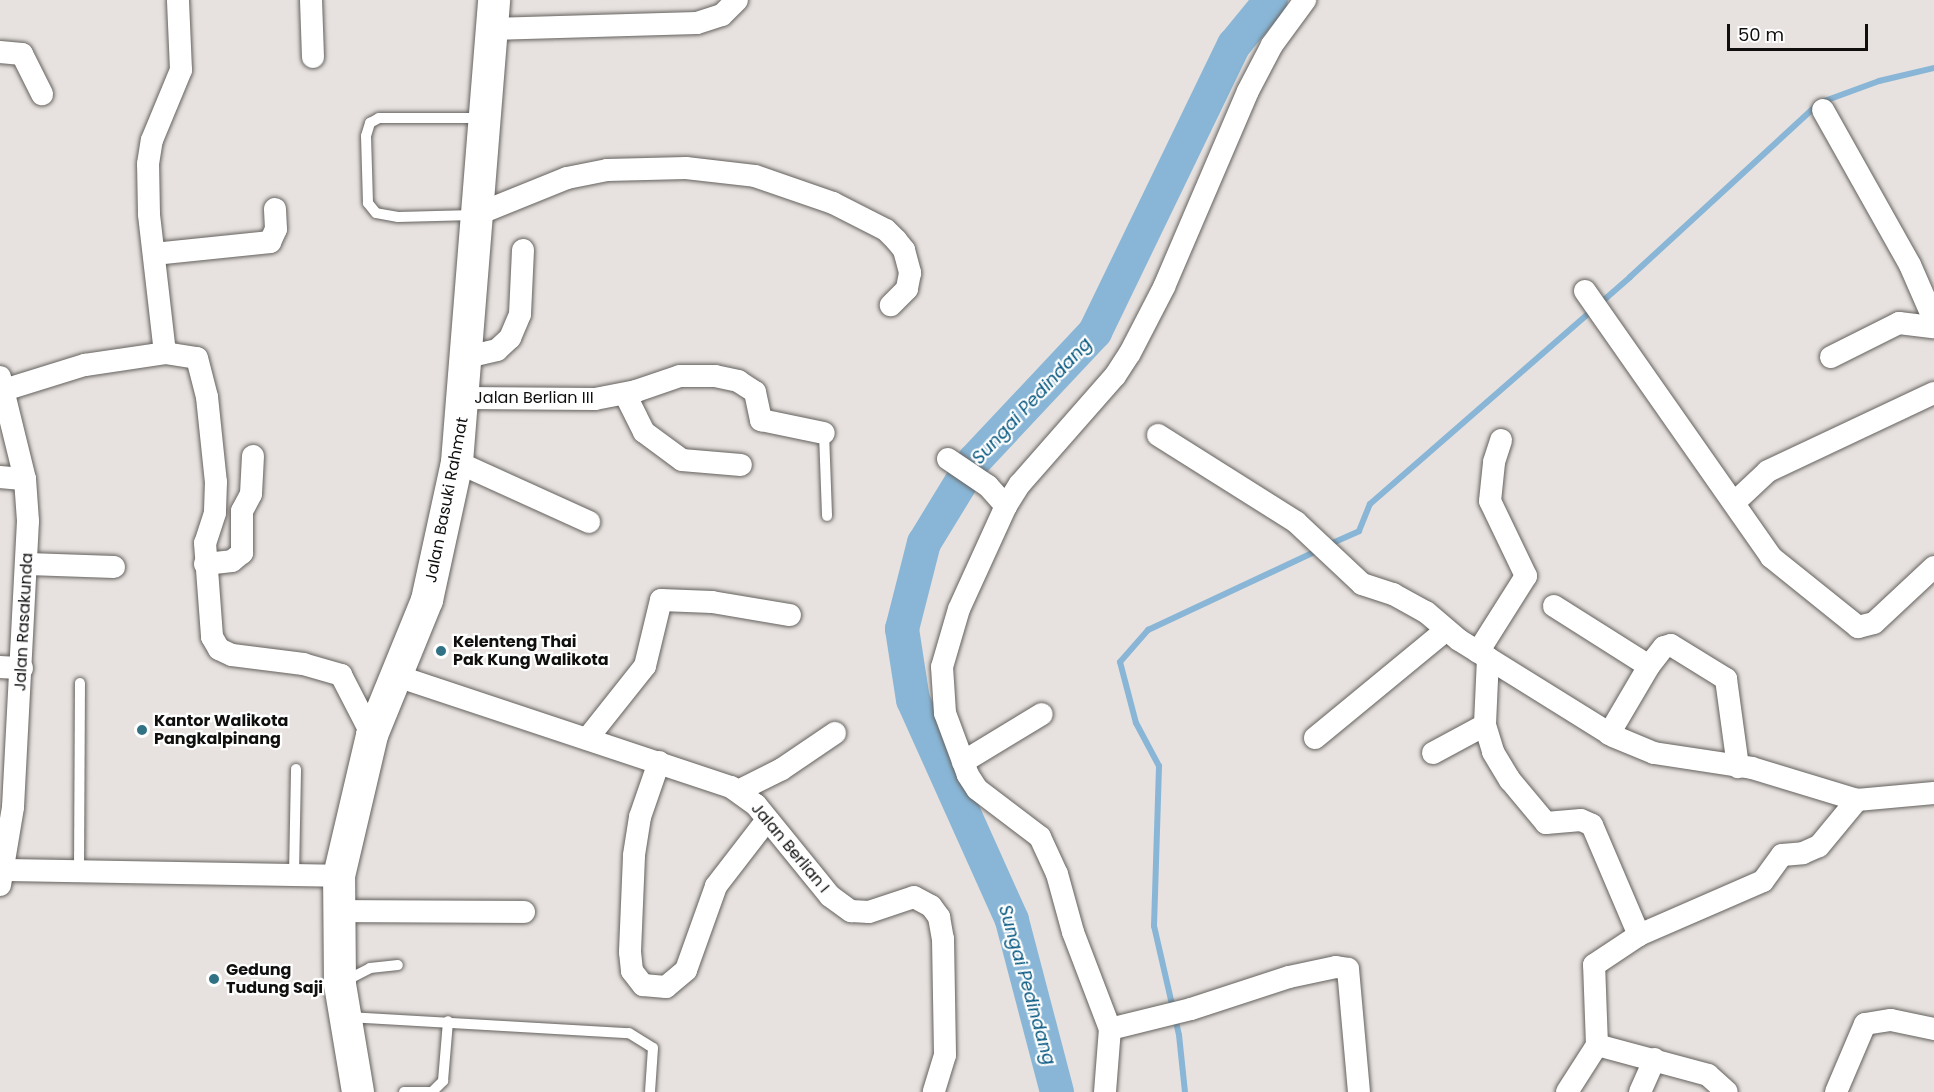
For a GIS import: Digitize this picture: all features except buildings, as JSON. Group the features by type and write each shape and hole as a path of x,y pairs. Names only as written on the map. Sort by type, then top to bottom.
{"street":[{"path":"165,353 154,254 148,164 152,140 181,69 178,0"},
{"path":"311,0 312,57"},
{"path":"493,15 697,23 723,15 737,0"},
{"path":"1105,1092 1110,1029 1046,845 1033,830 977,789 963,762 945,713 942,667 959,609 1006,506 1020,484 1109,384 1130,353 1164,287 1248,91 1272,45 1305,0"},
{"name":"Jalan Basuki Rahmat","path":"357,1092 340,984 337,911 339,876 372,735 427,600 457,462 465,398 493,15"},
{"path":"0,52 22,54 42,94"},
{"path":"1823,110 1910,265 1934,320"},
{"path":"478,214 567,178 608,170 686,168 755,176 833,203 886,230 896,240 906,256 910,273 907,289 891,305"},
{"path":"154,254 270,242 276,229 275,209"},
{"path":"467,357 497,350 510,338 520,314 523,250"},
{"path":"1585,291 1771,556 1858,627 1874,623 1934,567"},
{"path":"1831,357 1899,323 1934,327"},
{"path":"3,395 85,365 165,353 194,357 201,366 216,482 216,507 206,537 205,564 212,637 219,650 254,661 303,664 335,672 349,685 372,735"},
{"name":"Jalan Berlian III","path":"465,398 567,400 625,394 680,376 727,378 755,392 761,420 824,433"},
{"path":"1735,502 1768,471 1934,393"},
{"path":"625,394 644,432 682,460 741,465"},
{"name":"Jalan Rasakunda","path":"2,878 11,667 28,564 25,479 3,395"},
{"path":"1158,435 1286,515 1362,584 1393,594 1426,612 1446,631 1609,734 1654,753 1738,766 1857,800 1934,793"},
{"path":"1502,440 1494,462 1490,501 1526,576 1483,655 1485,725 1493,752 1540,819 1553,825 1581,820 1592,825 1639,935"},
{"path":"205,564 232,561 242,553 242,511 251,494 253,456"},
{"path":"948,459 988,486 1006,506"},
{"path":"457,462 589,522"},
{"path":"0,477 25,479"},
{"path":"28,564 114,567"},
{"path":"587,740 645,666 661,600 712,602 790,615"},
{"path":"1554,606 1649,666"},
{"path":"1315,738 1446,631"},
{"path":"1609,734 1649,666 1664,647 1671,645 1723,674 1730,691 1738,766"},
{"name":"Jalan Berlian I","path":"397,676 659,762 738,791 767,820 838,905 851,911 869,912 914,897 935,911 943,928 945,1055 934,1092"},
{"path":"963,762 1042,714"},
{"path":"1433,753 1485,725"},
{"path":"738,791 782,769 835,733"},
{"path":"659,762 640,817 634,856 630,952 632,970 642,985 666,987 686,970 716,886 767,820"},
{"path":"1567,1092 1597,1045 1594,965 1639,935 1763,881 1782,855 1803,853 1818,846 1857,800"},
{"path":"2,878 79,871 339,876"},
{"path":"337,911 524,912"},
{"path":"1110,1029 1191,1009 1289,977 1336,967 1348,969 1359,1092"},
{"path":"1836,1092 1865,1024 1891,1020 1934,1029"},
{"path":"1597,1045 1708,1075 1727,1092"},
{"path":"1640,1092 1655,1059"}],"lane":[{"path":"478,214 398,217 376,213 369,203 366,136 370,123 379,118 485,118"},
{"path":"824,433 827,516"},
{"path":"79,871 80,683"},
{"path":"294,875 296,769"},
{"path":"340,984 370,968 398,965"},
{"path":"344,1017 629,1034 653,1048 650,1092"},
{"path":"404,1092 432,1092 443,1081 448,1022"}],"waterway":[{"name":"Sungai Pedindang","path":"1057,1092 1012,920 913,700 902,629 924,543 974,461 1095,332 1234,45 1271,0"},
{"path":"1328,545 1359,531 1370,504 1630,277 1819,103 1879,81 1934,68"},
{"path":"1185,1092 1179,1035 1154,926 1159,766 1136,723 1120,662 1148,630 1319,550"}],"place":[{"name":"Kelenteng Thai Pak Kung Walikota","path":"441,651"},
{"name":"Kantor Walikota Pangkalpinang","path":"142,730"},
{"name":"Gedung Tudung Saji","path":"214,979"}]}
